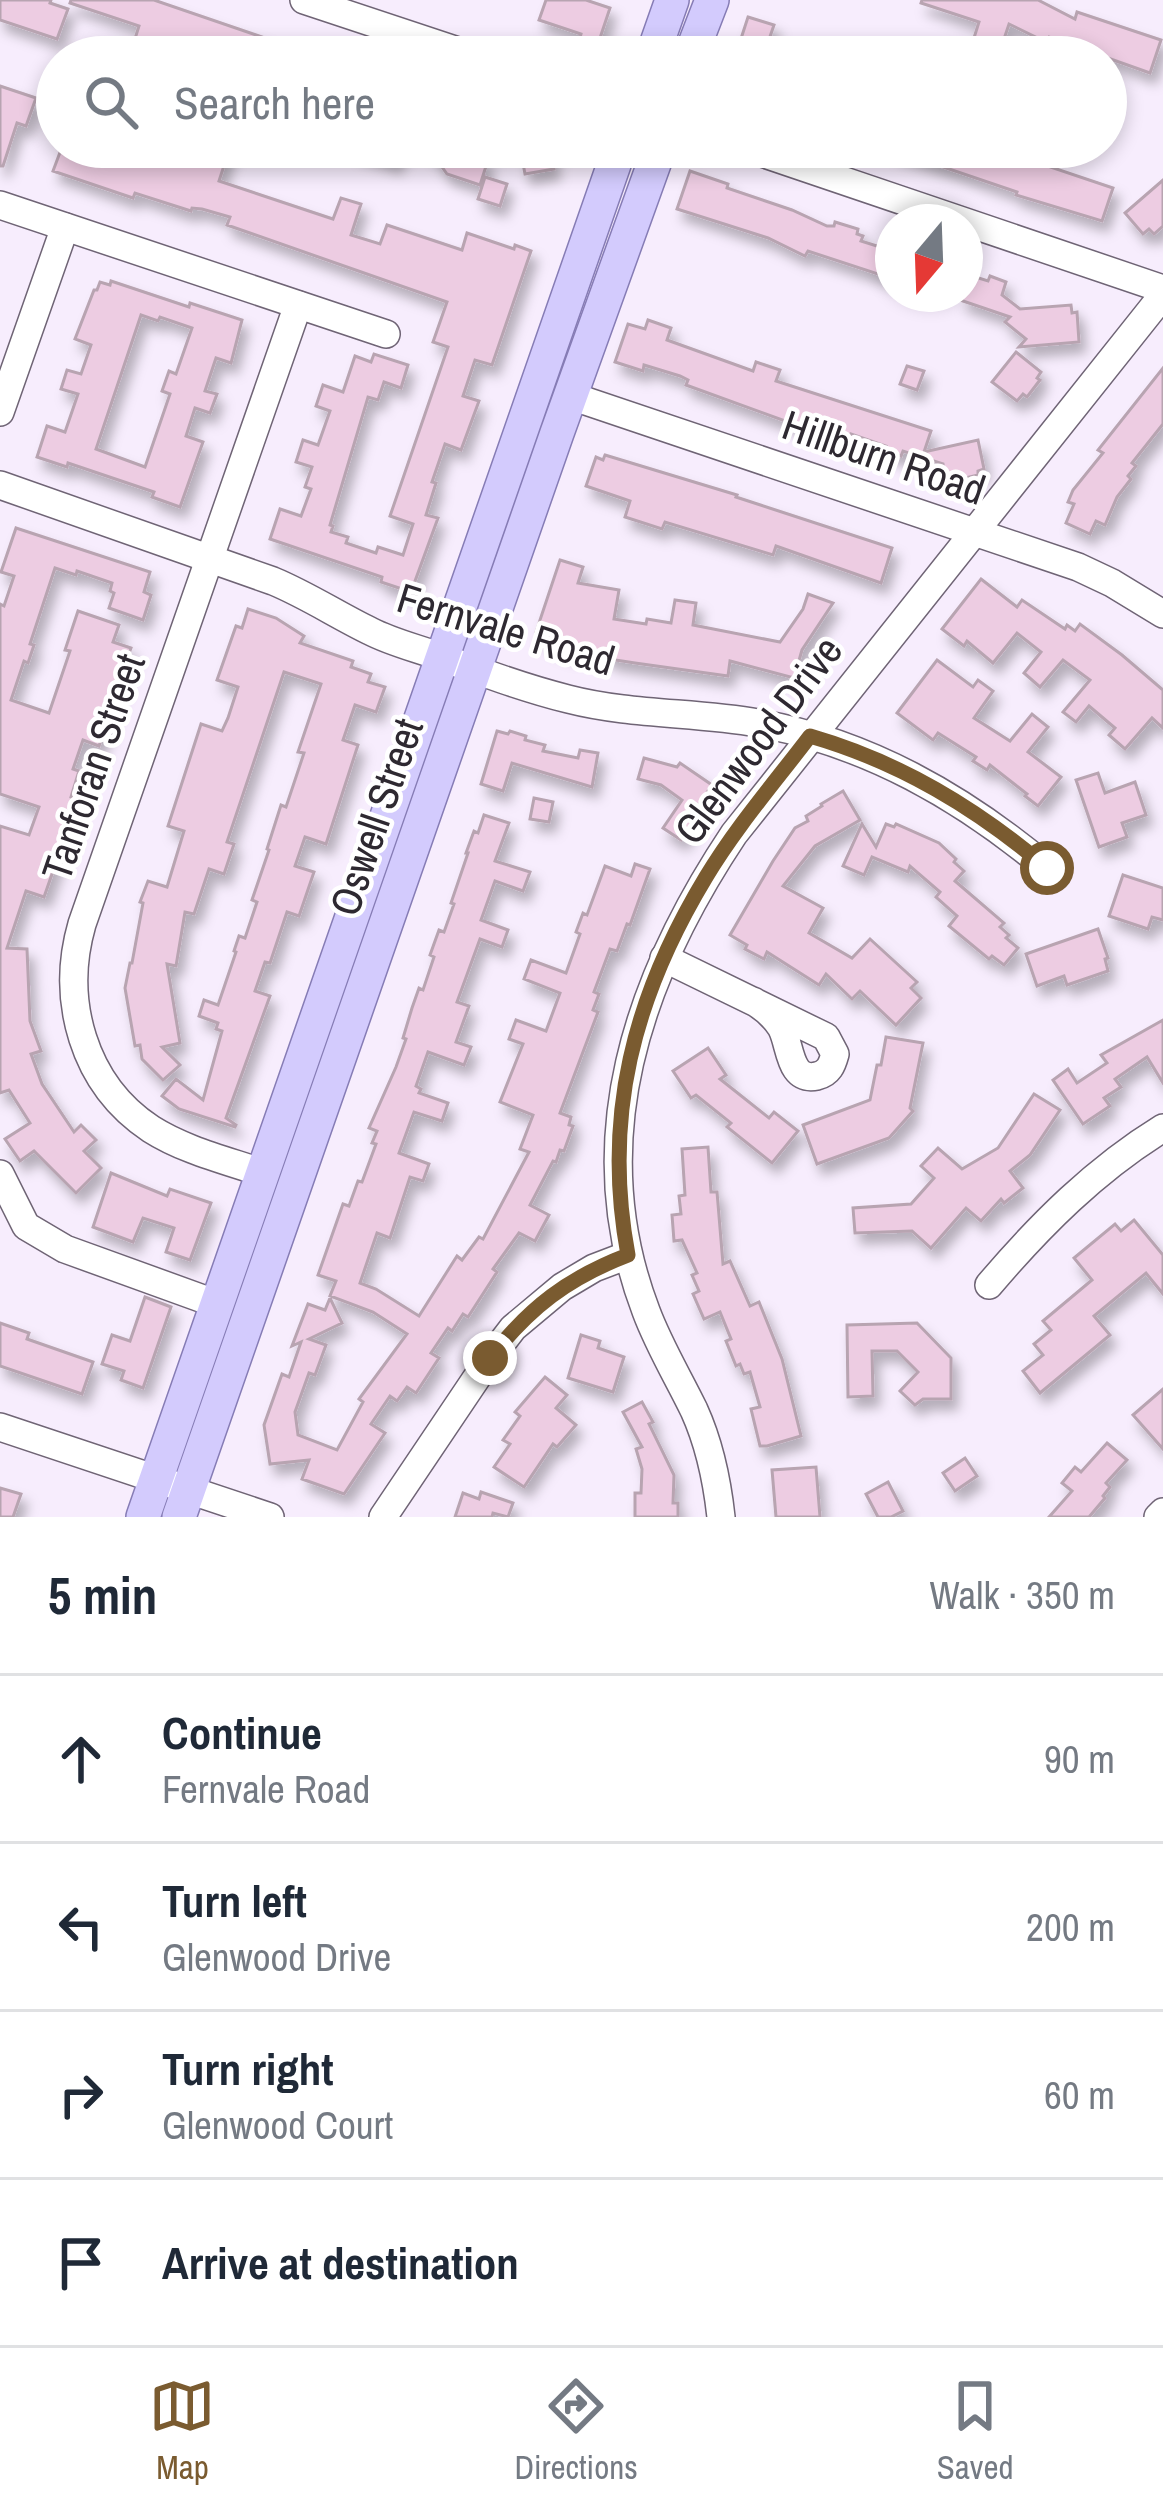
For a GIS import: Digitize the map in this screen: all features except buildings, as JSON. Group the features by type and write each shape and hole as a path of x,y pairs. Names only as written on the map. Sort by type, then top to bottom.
{"main road":[{"path":"659,36 672,0"},
{"path":"693,36 696,0"},
{"path":"698,36 712,0"},
{"name":"Oswell Street","path":"143,1517 613,168"},
{"name":"Oswell Street","path":"184,1503 652,168"}],"street":[{"path":"304,0 413,36"},
{"path":"805,168 1163,292"},
{"path":"0,205 386,334"},
{"path":"0,412 65,227"},
{"name":"Glenwood Drive","path":"721,1517 709,1448 655,1335 628,1255 618,1178 618,1132 633,1041 664,958 716,861 1163,292"},
{"name":"Tanforan Street","path":"262,1173 176,1143 126,1108 88,1056 78,1027 73,969 82,924 298,304"},
{"name":"Hillburn Road","path":"571,396 1078,567 1163,614"},
{"name":"Fernvale Road","path":"0,485 307,595 374,634 475,670 572,700 727,719 810,736 876,758 966,806 1047,868"},
{"path":"664,958 754,1001"},
{"path":"989,1285 1064,1204 1163,1128"},
{"path":"0,1174 26,1226 65,1249 217,1304"},
{"path":"382,1517 513,1328 562,1287 628,1255"},
{"path":"0,1427 156,1478 184,1503 270,1517"}],"route":[{"path":"490,1358 536,1306 594,1268 628,1255 618,1178 618,1132 623,1086 649,992 707,875 810,736 876,758 922,780 1008,835 1047,868"}]}
